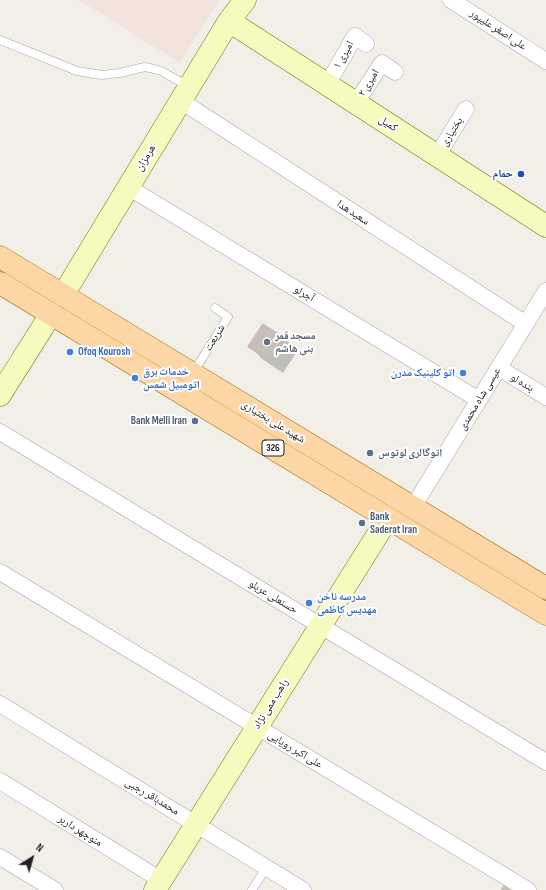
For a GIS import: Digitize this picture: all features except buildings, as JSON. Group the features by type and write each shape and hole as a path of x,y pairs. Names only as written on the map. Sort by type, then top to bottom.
{"main road":[{"name":"هرمزان","path":"229,21 238,0"},
{"name":"هرمزان","path":"63,295 229,21 245,0"},
{"name":"کمیل","path":"229,21 546,226"},
{"name":"شهید علی بختیاری","path":"3,266 63,295 546,588"},
{"name":"شهید علی بختیاری","path":"0,283 546,614"},
{"path":"0,394 63,295"},
{"path":"388,518 406,503"},
{"name":"راهب ممی نژاد","path":"158,885 388,518"}],"street":[{"name":"علی اصغر علیپور","path":"451,0 546,61"},
{"name":"امیری ۱","path":"327,85 355,36 366,44"},
{"name":"امیری ۲","path":"356,104 382,63 395,72"},
{"name":"سعید هدا","path":"185,94 526,324"},
{"name":"بختیاری","path":"437,156 466,109"},
{"name":"آجرلو","path":"128,187 479,400"},
{"name":"عیسی شاه محمدی","path":"406,503 479,400 546,291"},
{"name":"بنده لو","path":"499,368 546,397"},
{"name":"حسنعلی عربلو","path":"0,432 546,762"},
{"name":"علی اکبر رویایی","path":"0,572 528,890"},
{"name":"محمدباقر رجبی","path":"0,704 303,890"},
{"name":"منوچهر داربر","path":"0,780 158,885"},
{"path":"0,857 55,890"}],"lane":[{"path":"0,40 77,71 102,75 120,74 150,68 161,71 185,94"},
{"name":"شریعت","path":"193,373 228,317 215,308"},
{"path":"252,890 266,868"}],"shaded area":[{"path":"79,0 219,0 180,63"}],"place":[{"name":"حمام","path":"521,174"},
{"name":"مسجد قمر بنی هاشم","path":"267,342"},
{"name":"Ofoq Kourosh","path":"70,352"},
{"name":"اتو کلینیک مدرن","path":"463,373"},
{"name":"خدمات برق اتومبیل شمس","path":"135,378"},
{"name":"Bank Melli Iran","path":"195,421"},
{"name":"اتوگالری لوتوس","path":"370,453"},
{"name":"Bank Saderat Iran","path":"362,523"},
{"name":"مدرسه ناخن مهدیس کاظمی","path":"309,603"}]}
